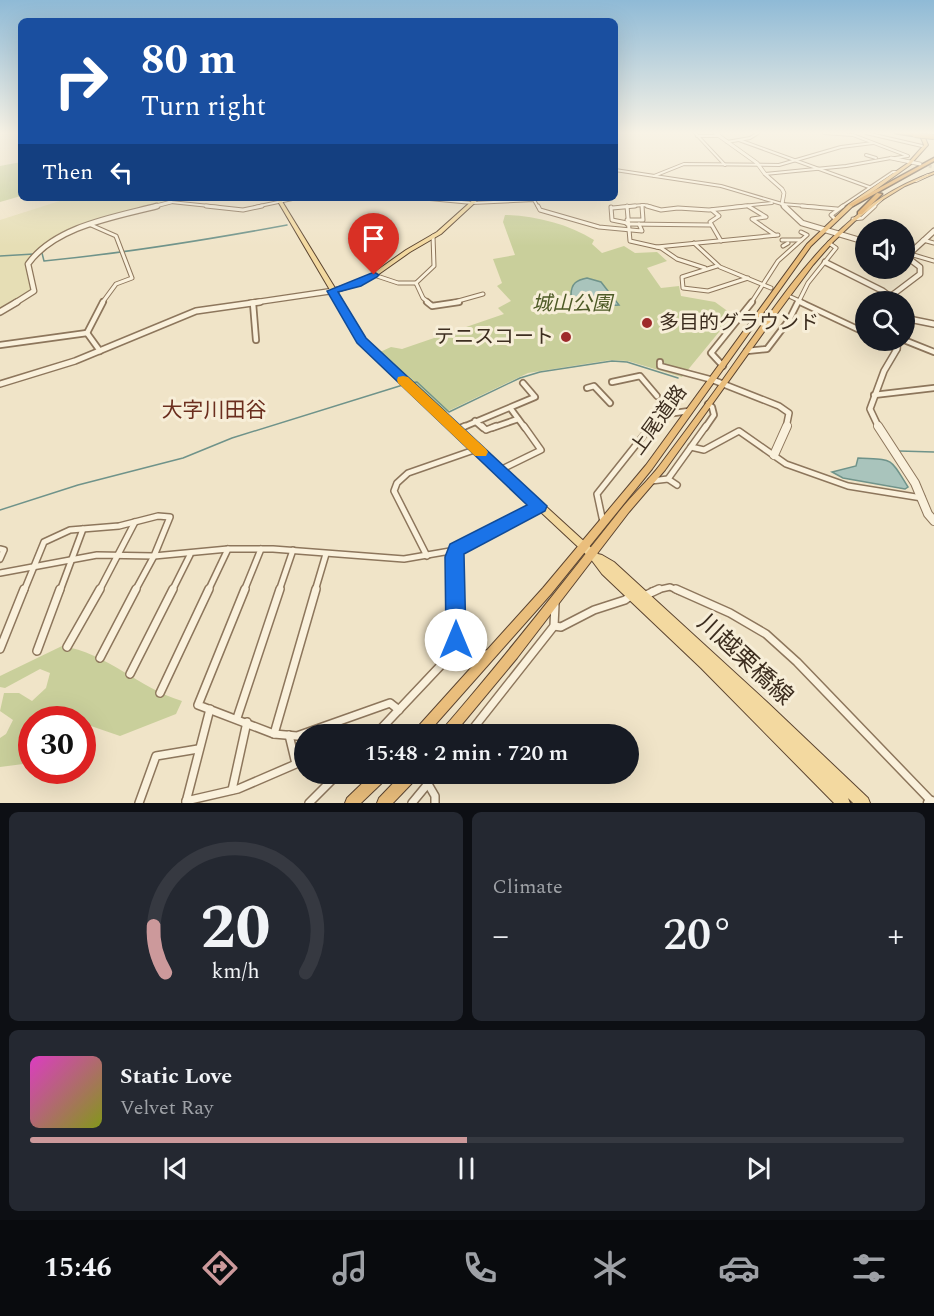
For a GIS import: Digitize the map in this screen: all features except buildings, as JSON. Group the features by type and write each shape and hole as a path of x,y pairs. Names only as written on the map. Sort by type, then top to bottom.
{"highway":[{"path":"851,205 913,170"},
{"name":"上尾道路","path":"428,724 651,481 722,383 829,243 857,216 888,192 929,170"},
{"name":"上尾道路","path":"454,724 555,602 588,551 603,522 650,467 788,273 835,219 898,172"},
{"path":"352,803 371,784"},
{"path":"384,803 402,784"}],"main road":[{"name":"川越栗橋線","path":"280,201 366,346 588,551 780,738 843,803"},
{"path":"332,291 357,284 374,275 403,254 434,236 474,201"},
{"name":"川越栗橋線","path":"588,551 610,565 644,596 863,803"}],"street":[{"path":"618,170 721,186 782,204 837,209"},
{"path":"654,176 668,170"},
{"path":"762,170 782,189 784,193 782,204"},
{"path":"765,174 805,170"},
{"path":"826,170 869,187"},
{"path":"835,219 831,215 837,209 893,172 898,172"},
{"path":"0,312 34,291 28,264 36,251 91,225 168,201"},
{"path":"177,201 235,210 251,209 276,201"},
{"path":"535,201 540,210 599,226 628,232 642,231 639,224"},
{"path":"711,225 627,223 612,220 612,207 642,205 661,210 678,208 712,210 775,202"},
{"path":"782,204 806,225 855,239"},
{"path":"627,223 643,220 642,205"},
{"path":"627,206 630,241 657,247 677,259 705,268"},
{"path":"657,247 776,235 752,219 766,218 748,206"},
{"path":"711,225 711,222 719,216 712,210"},
{"path":"87,333 105,298 116,284 132,278 116,236 91,225"},
{"path":"711,225 721,241"},
{"path":"723,366 711,352 747,309 778,261 807,235 800,233 806,225"},
{"path":"915,246 934,231"},
{"path":"374,275 398,283 416,283 434,266 434,236"},
{"path":"782,240 801,240"},
{"path":"923,240 934,243"},
{"path":"694,243 717,266 771,288"},
{"path":"783,246 788,243"},
{"path":"747,351 766,349 785,327 808,283 836,248 829,243"},
{"path":"915,257 934,261"},
{"path":"825,262 881,291"},
{"path":"915,262 920,267 920,274 915,278"},
{"path":"717,266 682,277 683,288 695,291 718,290 748,278"},
{"path":"898,291 913,279"},
{"path":"416,283 423,298 432,306 458,302 483,294"},
{"path":"0,384 46,372 184,315 213,308 332,291"},
{"path":"791,297 855,328"},
{"path":"253,303 256,339"},
{"path":"915,320 934,324"},
{"path":"0,345 87,333"},
{"path":"87,333 100,351"},
{"path":"915,344 934,352"},
{"path":"896,351 874,395 870,409 915,483 928,514 934,521"},
{"path":"660,362 660,366 665,368 689,372 722,383 779,406 789,413 789,422 774,455"},
{"path":"612,382 640,376 657,396"},
{"path":"456,430 511,409 535,397 523,383"},
{"path":"587,388 594,386 610,403"},
{"path":"874,395 934,388"},
{"path":"668,479 714,415 712,407 708,404"},
{"path":"500,470 541,450 511,409"},
{"path":"603,522 597,494 660,415 689,411"},
{"path":"475,421 486,430 518,419"},
{"path":"691,447 705,450 739,431 786,464 848,486 922,498"},
{"path":"427,556 394,491 395,485 414,469 443,462 477,449"},
{"path":"651,481 668,479 677,485"},
{"path":"0,573 97,555 190,555 228,549 293,550 404,559 456,550 539,506"},
{"path":"0,649 44,542 70,530 119,526 158,516 170,517 154,556 99,658"},
{"path":"67,647 120,554 135,522"},
{"path":"37,651 83,529"},
{"path":"0,549 4,550 0,559"},
{"path":"160,693 228,549"},
{"path":"261,549 198,705 274,734 297,736 390,703 399,710"},
{"path":"237,718 293,550"},
{"path":"454,660 456,640 454,557 456,550"},
{"path":"274,734 326,554"},
{"path":"130,674 190,555"},
{"path":"644,596 652,591 670,587 730,614 766,634 797,662 932,802"},
{"path":"554,626 561,627 594,610 625,600 632,594"},
{"path":"477,724 554,626 555,602"},
{"path":"386,724 442,663 492,653"},
{"path":"210,709 186,802 232,790 296,764 289,735"},
{"path":"232,790 247,722"},
{"path":"139,803 156,756 198,749"},
{"path":"309,803 328,784"},
{"path":"412,803 428,784 435,796 435,803"}],"shaded area":[{"path":"60,201 171,202 70,233 36,251 30,269 34,291 0,312 0,220"}],"green space":[{"path":"0,170 18,170 18,197 0,202"},
{"name":"城山公園","path":"505,215 540,219 563,225 594,240 592,244 602,253 624,246 635,253 657,252 667,261 647,268 661,288 679,286 681,296 715,302 733,315 682,377 628,361 611,360 528,373 446,412 380,352 391,347 402,349 504,314 498,308 511,301 497,286 502,283 493,259 515,255 503,222"},
{"path":"62,646 94,656 151,688 182,701 176,714 120,736 96,728 96,706 18,706 18,765 0,767 0,738 6,734 13,720 0,711 4,693 19,693 32,701 46,688 50,673 40,669 5,688 0,687 0,676"}],"water":[{"path":"587,278 601,282 619,305 588,304 571,295 575,283"},
{"path":"858,458 889,462 908,487 905,489 843,478 832,472 856,466"}],"waterway":[{"path":"39,253 42,253 44,261 75,258 166,246 287,225"},
{"path":"0,256 34,254"},
{"path":"410,383 417,382 449,412 520,378 540,372 612,361 627,362 678,378"},
{"path":"0,510 78,485 183,458 232,438 406,384"},
{"path":"899,451 934,452"}],"slow traffic":[{"path":"403,380 481,452"}],"place":[{"name":"多目的グラウンド","path":"647,323"},
{"name":"テニスコート","path":"566,337"}],"district":[{"name":"大字川田谷","path":"214,411"}],"route":[{"path":"374,275 357,284 332,291 366,346 539,506 456,550 454,557 456,640"}]}
